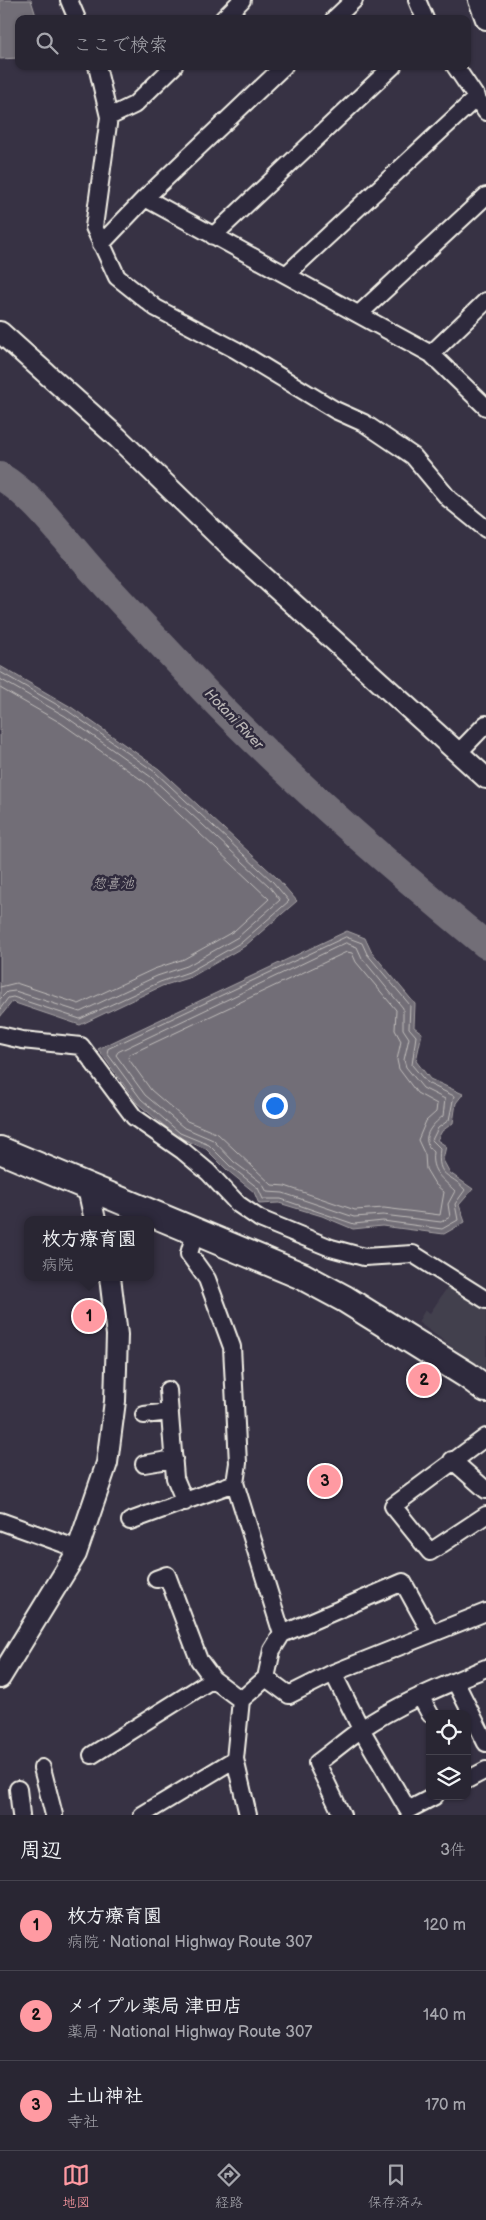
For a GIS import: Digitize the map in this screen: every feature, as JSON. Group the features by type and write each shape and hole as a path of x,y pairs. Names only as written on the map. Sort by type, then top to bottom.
{"highway":[{"path":"0,1150 302,1276 353,1304 486,1389"}],"street":[{"path":"69,0 76,15"},
{"path":"226,15 242,0"},
{"path":"338,15 354,0"},
{"path":"417,0 423,15"},
{"path":"479,0 486,19"},
{"path":"98,70 109,117 94,227 117,277 156,308 236,350 335,410 364,423 413,456 449,499 486,529"},
{"path":"109,117 134,105 170,70"},
{"path":"102,244 145,198 280,70"},
{"path":"213,236 389,70"},
{"path":"458,70 486,112"},
{"path":"288,274 476,97"},
{"path":"359,314 486,196"},
{"path":"145,198 213,236 288,274 431,354 486,407"},
{"path":"431,354 486,301"},
{"path":"0,332 118,438 225,542 486,778"},
{"path":"459,752 486,724"},
{"path":"0,1035 22,1040 81,1046 134,1117 189,1156 208,1172 238,1204 260,1219 331,1248 364,1257 413,1254 486,1300"},
{"path":"88,1188 94,1216"},
{"path":"195,1232 190,1254 207,1280 232,1347 238,1463 235,1483 282,1634"},
{"path":"0,1678 78,1549 107,1463 115,1401 117,1334 110,1281"},
{"path":"168,1390 175,1478 185,1502"},
{"path":"144,1415 170,1412"},
{"path":"486,1437 452,1460 393,1506 430,1552 486,1515"},
{"path":"144,1464 174,1460"},
{"path":"452,1460 486,1490"},
{"path":"130,1521 235,1483"},
{"path":"0,1521 78,1549"},
{"path":"156,1579 167,1575 199,1660 213,1679 241,1700"},
{"path":"248,1815 235,1759 241,1700 266,1678 272,1650 282,1634 403,1582 430,1633"},
{"path":"266,1678 289,1696 333,1673 486,1612"},
{"path":"342,1815 317,1763 361,1729 420,1696 486,1668"},
{"path":"333,1673 361,1729 408,1810 427,1800"},
{"path":"92,1755 213,1679"},
{"path":"454,1681 486,1743"},
{"path":"420,1696 428,1710"},
{"path":"142,1815 235,1759"},
{"path":"42,1768 54,1815"},
{"path":"471,1778 486,1770"},
{"path":"18,1788 21,1815"}],"shaded area":[{"path":"449,1285 486,1304 486,1372 418,1322 425,1310 430,1313"}],"water":[{"path":"0,0 31,0 36,15 15,15 15,58 0,59"},
{"name":"惣喜池","path":"0,666 71,707 159,769 277,878 297,901 245,946 191,977 162,986 80,1025 12,1002 0,1017"},
{"path":"347,931 365,938 371,951 415,1004 414,1027 422,1033 416,1061 430,1079 463,1094 456,1103 453,1123 442,1131 437,1140 446,1146 443,1160 450,1173 473,1189 459,1205 465,1222 444,1234 382,1226 353,1229 322,1216 279,1203 259,1204 254,1192 227,1170 206,1149 178,1137 137,1103 98,1049"}],"waterway":[{"name":"Hotani River","path":"0,476 25,495 49,519 133,615 236,723 305,789 377,853 486,945"}],"place":[{"name":"枚方療育園","path":"89,1316"},
{"name":"メイプル薬局 津田店","path":"424,1380"},
{"name":"土山神社","path":"325,1481"}]}
